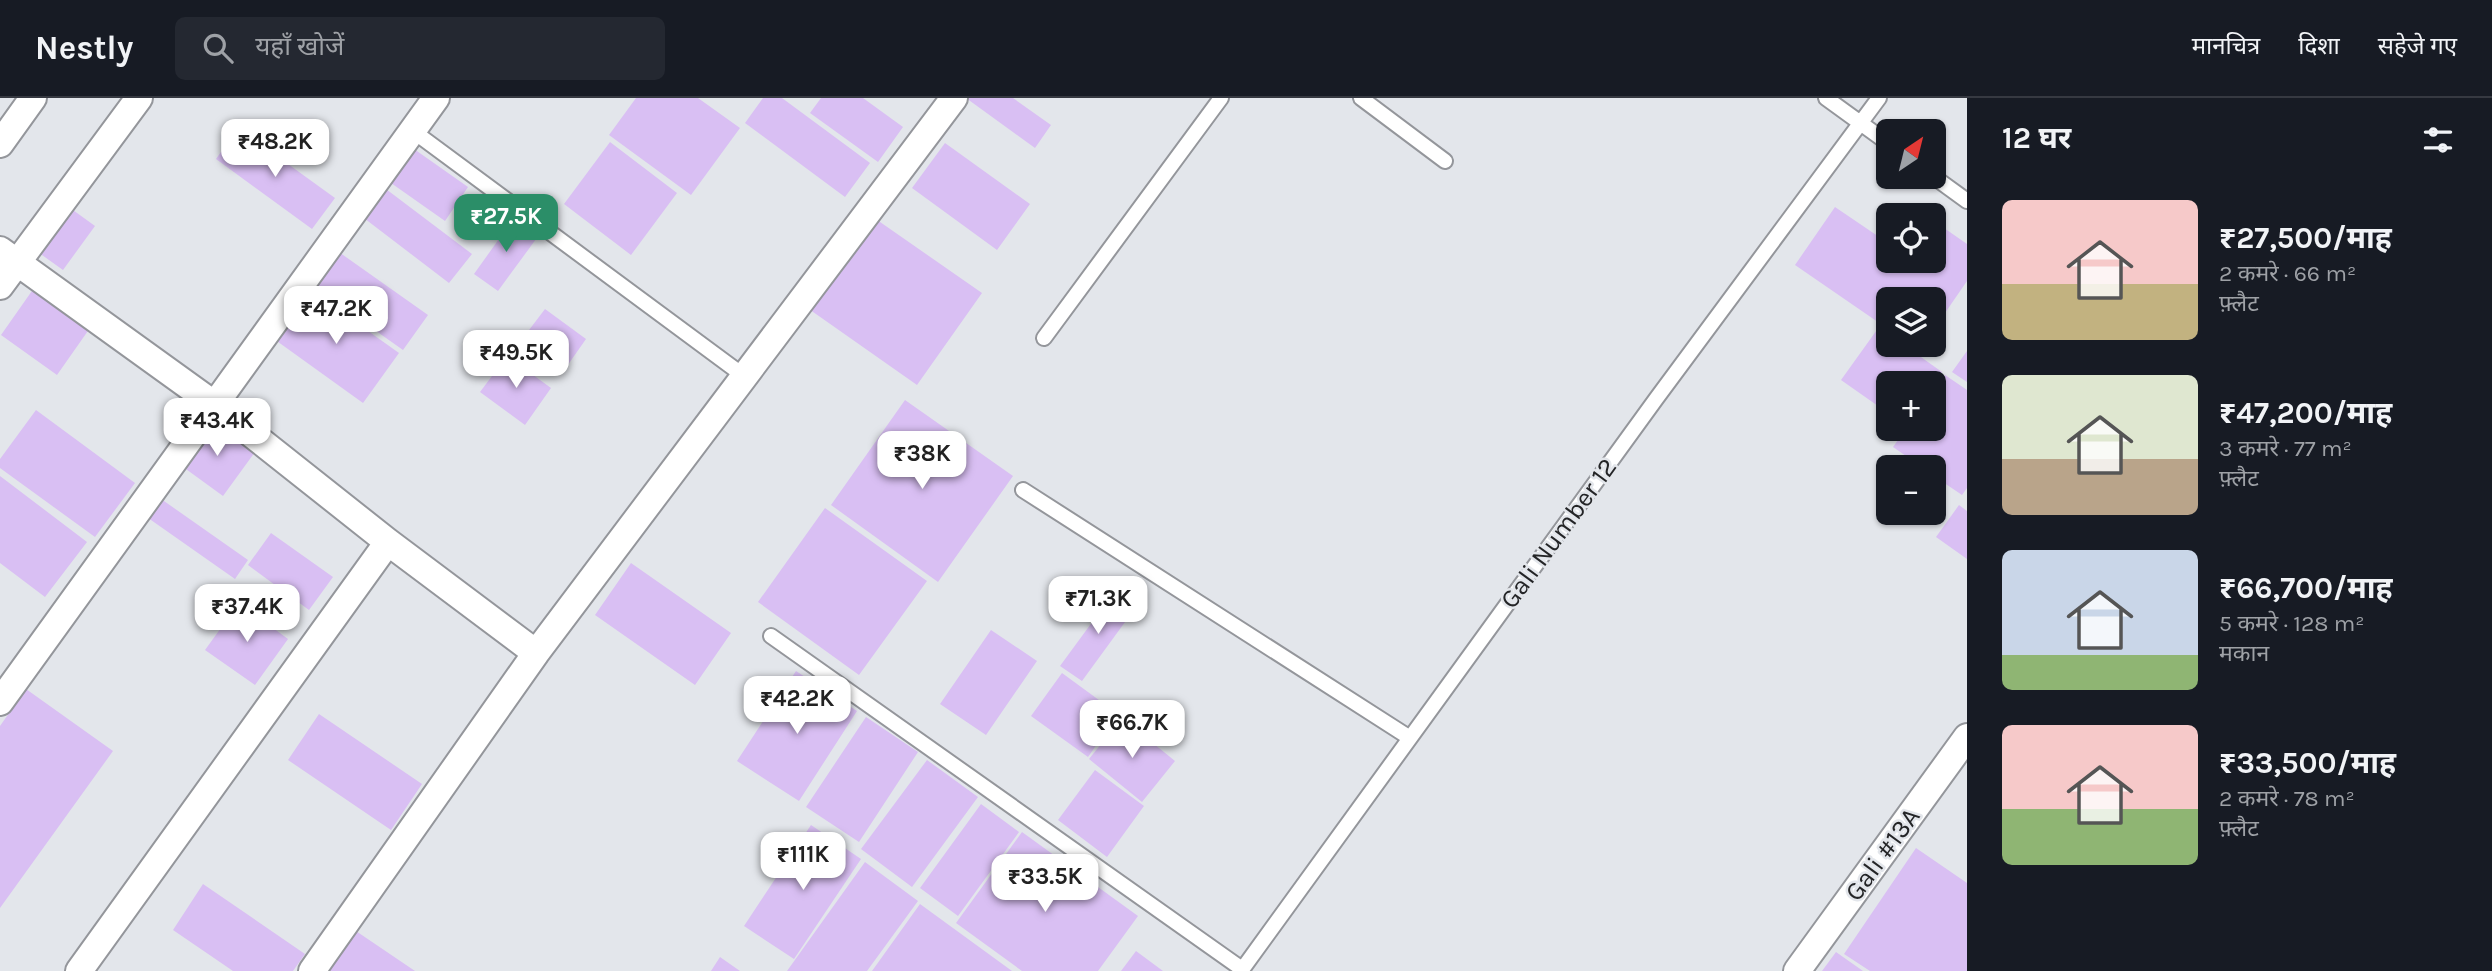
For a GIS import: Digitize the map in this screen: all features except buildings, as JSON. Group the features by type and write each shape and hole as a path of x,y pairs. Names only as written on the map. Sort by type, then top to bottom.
{"street":[{"path":"0,144 33,98"},
{"path":"0,286 9,256 139,98"},
{"path":"0,702 436,98"},
{"path":"312,971 536,653 954,98"},
{"path":"9,256 215,405 388,542 536,653"},
{"path":"79,971 388,542"},
{"name":"Gali #13A","path":"1797,971 1967,737"}],"lane":[{"path":"1044,338 1221,98"},
{"path":"1362,98 1445,161"},
{"path":"1826,98 1876,134"},
{"name":"Gali Number 12","path":"1241,970 1656,399 1879,98"},
{"path":"413,131 744,376"},
{"path":"1946,186 1967,201"},
{"path":"1023,489 1410,738"},
{"path":"771,636 1241,970"}]}
